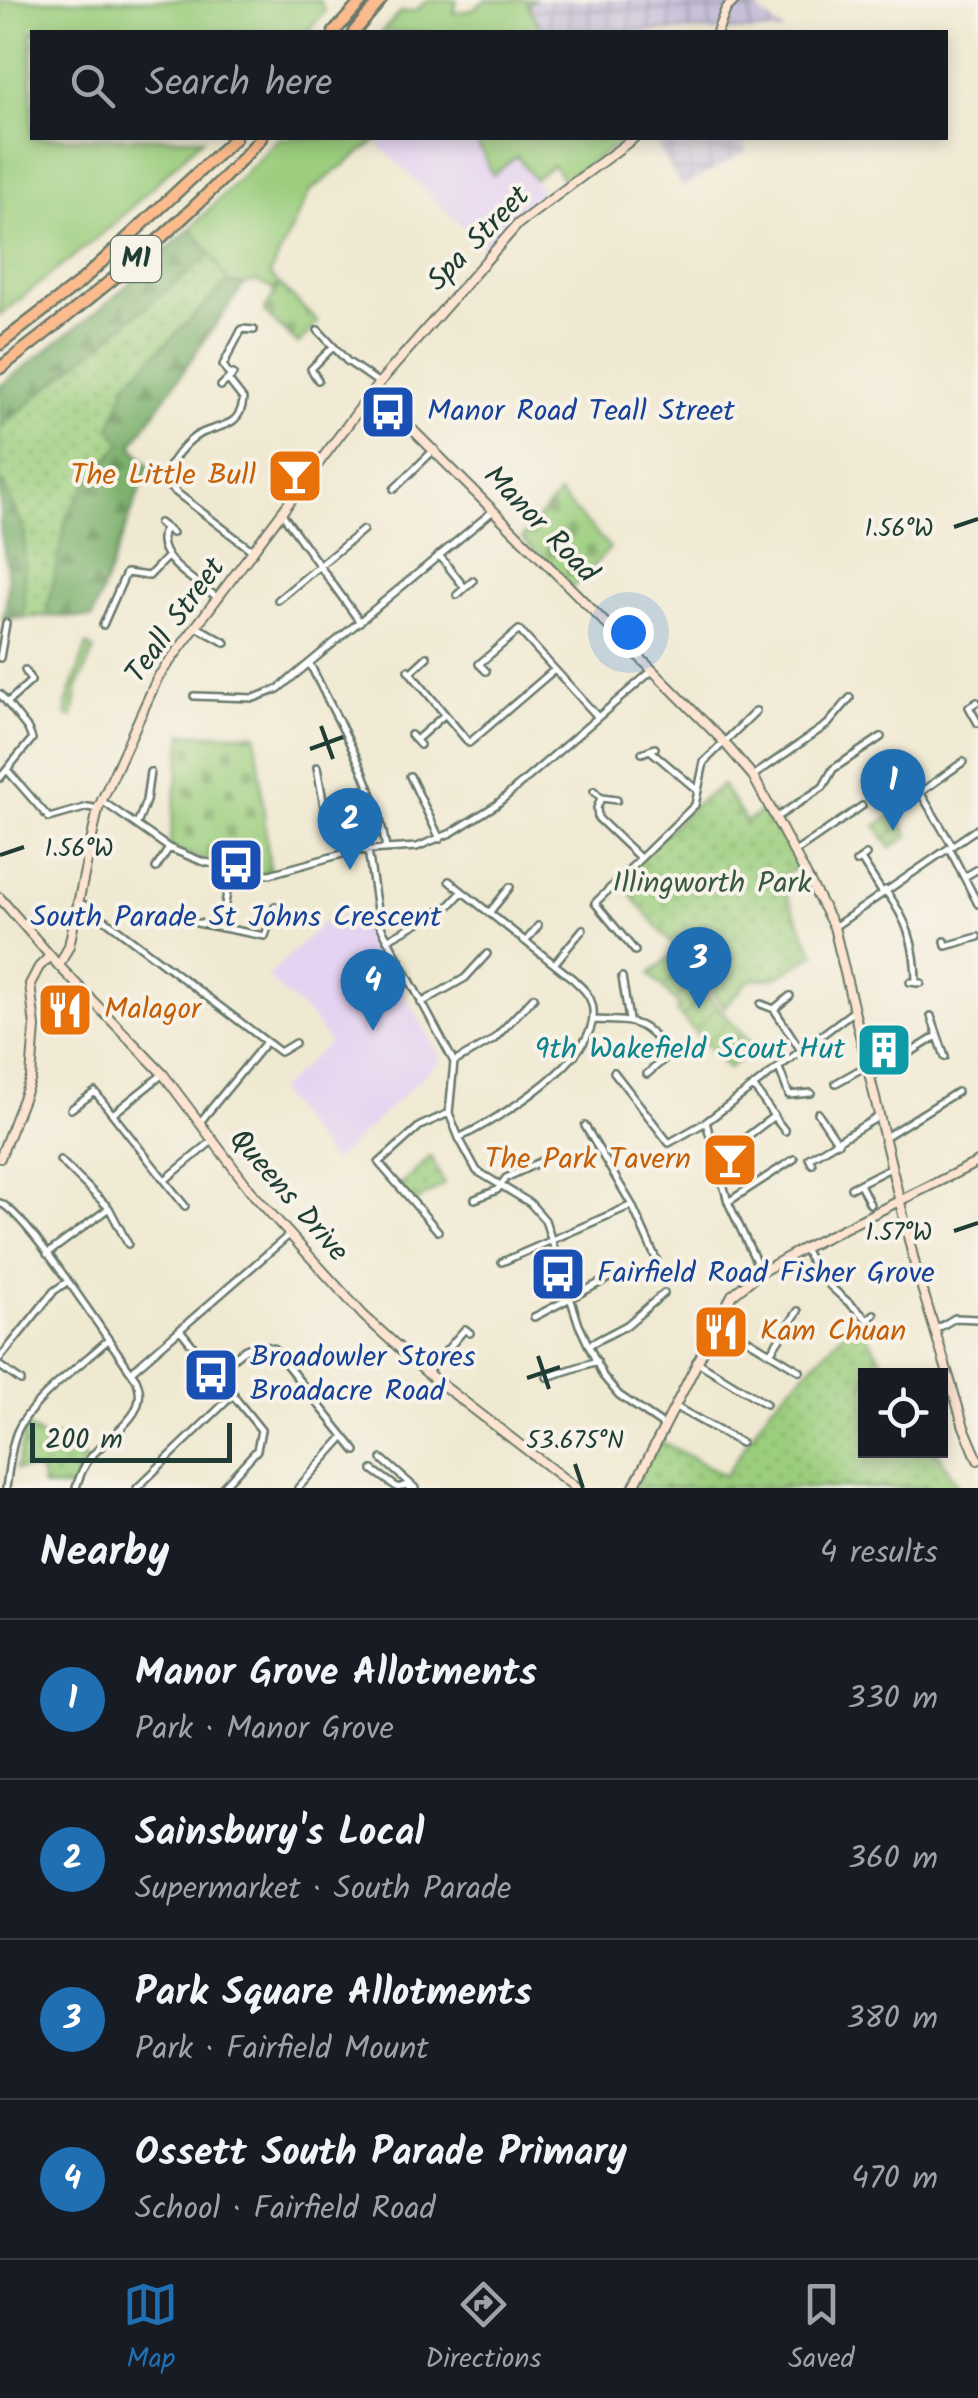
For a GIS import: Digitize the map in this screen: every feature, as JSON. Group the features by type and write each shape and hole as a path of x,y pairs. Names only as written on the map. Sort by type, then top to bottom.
{"highway":[{"path":"336,30 363,0"},
{"path":"356,30 380,0"},
{"name":"M1","path":"0,344 78,284 233,140"},
{"name":"M1","path":"0,368 96,295 230,172 259,140"}],"street":[{"path":"718,30 726,9 735,0"},
{"name":"Spa Street","path":"376,387 518,224 631,140"},
{"path":"254,330 242,329 223,365 243,398 238,414 223,428 197,436 160,480 195,503 254,552"},
{"path":"318,330 376,387"},
{"path":"318,380 307,372 333,347"},
{"path":"222,386 231,377"},
{"name":"Manor Road","path":"376,387 753,776 834,927 933,1331 977,1455"},
{"name":"Teall Street","path":"59,966 69,946 100,805 146,696 376,387"},
{"path":"394,488 435,450"},
{"path":"194,696 266,696 310,664 494,510"},
{"path":"282,515 360,622"},
{"path":"158,523 172,533"},
{"path":"165,528 161,542 167,557 218,598"},
{"path":"278,600 364,530"},
{"path":"439,555 465,588"},
{"path":"103,625 126,573 149,576 167,557"},
{"path":"457,595 473,581"},
{"path":"98,614 107,617"},
{"path":"0,658 6,623"},
{"path":"195,626 221,644"},
{"path":"486,670 480,664 519,630 597,716"},
{"path":"427,657 409,672 469,744 554,670"},
{"path":"310,664 369,788 382,821 386,849"},
{"path":"7,703 30,682 26,670"},
{"path":"8,772 49,818 100,805 137,823 169,848 231,869 270,874 353,851 417,847 440,839 496,804 653,670"},
{"path":"0,694 32,739 0,778"},
{"path":"753,776 828,724 850,698"},
{"path":"977,702 969,707 978,723"},
{"path":"635,951 595,903 695,805 704,762 756,711"},
{"path":"416,740 444,714"},
{"path":"776,817 824,787 833,769 881,737"},
{"path":"642,753 653,749 698,790"},
{"path":"951,758 956,767"},
{"path":"920,792 963,762"},
{"path":"317,767 324,808 369,788"},
{"path":"137,823 146,801 150,772"},
{"path":"410,776 440,839"},
{"path":"915,784 978,904"},
{"path":"594,791 601,798 617,800"},
{"path":"601,798 596,814 601,823 639,857"},
{"path":"795,852 862,806"},
{"path":"834,927 978,828"},
{"path":"156,868 169,848"},
{"path":"368,850 376,909 386,940 454,1062 449,1113 459,1138 476,1171 538,1210 554,1238 589,1346 610,1386 663,1425"},
{"path":"153,854 162,859"},
{"path":"861,859 908,926 916,982"},
{"path":"222,928 231,869"},
{"path":"966,876 978,869"},
{"path":"449,881 586,992 594,1010 588,1036 549,1080 520,1103 459,1138"},
{"path":"489,913 510,887"},
{"path":"386,940 450,906 462,892"},
{"name":"Queens Drive","path":"0,898 163,1074 211,1142 363,1316 427,1373 576,1488"},
{"path":"77,902 280,1052 295,1043"},
{"path":"197,923 265,936 276,906"},
{"path":"526,941 538,926"},
{"path":"554,964 583,929"},
{"path":"944,941 946,946 978,937"},
{"path":"420,1003 465,978 486,954"},
{"path":"0,1158 31,1078 35,1027 30,984 50,956"},
{"path":"622,976 629,1020"},
{"path":"774,1009 790,996"},
{"path":"454,1062 493,1040 534,997"},
{"path":"761,1004 774,1009 800,1050"},
{"path":"614,1072 669,1143 706,1122 855,1010"},
{"path":"931,1016 945,1057"},
{"path":"592,1020 629,1020 673,1052 647,1074"},
{"path":"871,1077 937,1036"},
{"path":"198,1124 266,1042"},
{"path":"836,1083 868,1065"},
{"path":"779,1068 789,1095 811,1093"},
{"path":"113,1114 163,1074"},
{"path":"753,1086 784,1131"},
{"path":"72,1109 95,1092 185,1206"},
{"path":"884,1137 957,1092"},
{"path":"438,1231 379,1163 420,1126 449,1113"},
{"path":"818,1113 838,1143"},
{"path":"715,1160 774,1116"},
{"path":"812,1164 809,1158 879,1116"},
{"path":"706,1122 728,1202 760,1272"},
{"path":"585,1126 632,1205 648,1251 657,1261"},
{"path":"165,1180 211,1142"},
{"path":"594,1158 601,1154"},
{"path":"728,1202 794,1158"},
{"path":"58,1159 110,1208 128,1246"},
{"path":"475,1198 497,1190 506,1178 542,1161"},
{"path":"633,1488 732,1296 760,1272 804,1248 978,1162"},
{"path":"852,1188 892,1167"},
{"path":"860,1184 870,1204"},
{"path":"0,1204 13,1210 48,1254 141,1392 136,1410 88,1460 76,1488"},
{"path":"502,1262 632,1205"},
{"path":"48,1254 110,1208"},
{"path":"131,1372 289,1235"},
{"path":"804,1248 823,1282 868,1320 874,1314"},
{"path":"534,1318 617,1274"},
{"path":"0,1358 54,1291 67,1282"},
{"path":"650,1290 658,1299"},
{"path":"589,1346 627,1325 664,1293"},
{"path":"770,1353 798,1310"},
{"path":"933,1331 955,1318 978,1318"},
{"path":"717,1321 800,1371"},
{"path":"427,1373 465,1329 470,1334"},
{"path":"181,1330 258,1423 262,1437 257,1450 222,1488"},
{"path":"6,1488 20,1426 32,1410 108,1340"},
{"path":"216,1374 246,1347 254,1344 273,1348 356,1451"},
{"path":"547,1376 597,1361"},
{"path":"696,1361 766,1404"},
{"path":"0,1366 21,1381"},
{"path":"137,1488 234,1394"},
{"path":"674,1405 741,1443"},
{"path":"298,1488 344,1437"},
{"path":"382,1459 412,1488"},
{"path":"373,1470 398,1488 406,1484 412,1488"}],"shaded area":[{"path":"746,0 783,30 542,30 527,3"},
{"path":"374,140 476,140 493,175 517,155 545,195 519,215 486,250"},
{"path":"653,140 750,140 744,145 746,152 682,187"},
{"path":"360,912 441,1059 332,1162 277,1091 329,1043 313,1019 267,977 326,920"}],"green space":[{"path":"0,0 319,0 325,11 309,30 30,30 30,140 201,140 114,224 0,315"},
{"path":"428,0 457,0 453,13 471,10 486,0 534,0 527,4 542,30 383,30 401,12 415,11"},
{"path":"277,140 376,141 310,191 270,274 279,284 275,290 255,281 243,285 228,282 191,228"},
{"path":"476,140 624,140 564,181 553,165 534,179 517,156 493,175"},
{"path":"191,228 211,254 0,427 0,386 104,306"},
{"path":"211,254 228,282 127,382 110,428 122,443 87,483 67,515 46,616 24,618 25,530 0,478 0,427"},
{"path":"228,282 243,285 132,445 149,466 92,618 46,616 67,515 87,483 112,455 110,428 127,382"},
{"path":"279,284 318,322 298,344 264,312"},
{"path":"0,478 25,530 24,618 2,619 8,587 1,534"},
{"path":"559,494 610,548 571,589 522,538"},
{"path":"87,645 94,650 78,686 73,717 67,716 66,705"},
{"path":"183,734 256,734 270,874 231,869 169,848"},
{"name":"Illingworth Park","path":"722,785 746,822 766,809 777,817 802,865 778,878 815,954 775,978 750,980 724,1007 618,879 695,805"},
{"path":"895,813 909,836 891,848 876,826"},
{"path":"676,951 707,986 703,990 754,1047 728,1069 676,1011 680,1007 650,974"},
{"path":"431,1156 444,1184 414,1203 398,1186"},
{"path":"857,1320 887,1368 858,1368 858,1458 941,1458 959,1488 633,1488 657,1439 725,1476 770,1407"},
{"path":"26,1426 50,1443 56,1436 85,1460 73,1488 43,1487 40,1470 16,1469"}],"place":[{"name":"Manor Road Teall Street","path":"388,412"},
{"name":"The Little Bull","path":"295,476"},
{"name":"Manor Grove Allotments","path":"893,831"},
{"name":"South Parade St Johns Crescent","path":"236,865"},
{"name":"Sainsbury's Local","path":"350,870"},
{"name":"Park Square Allotments","path":"699,1009"},
{"name":"Malagor","path":"65,1010"},
{"name":"Ossett South Parade Primary","path":"373,1031"},
{"name":"9th Wakefield Scout Hut","path":"884,1050"},
{"name":"The Park Tavern","path":"730,1160"},
{"name":"Fairfield Road Fisher Grove","path":"558,1274"},
{"name":"Kam Chuan","path":"721,1332"},
{"name":"Broadowler Stores Broadacre Road","path":"211,1375"}]}
